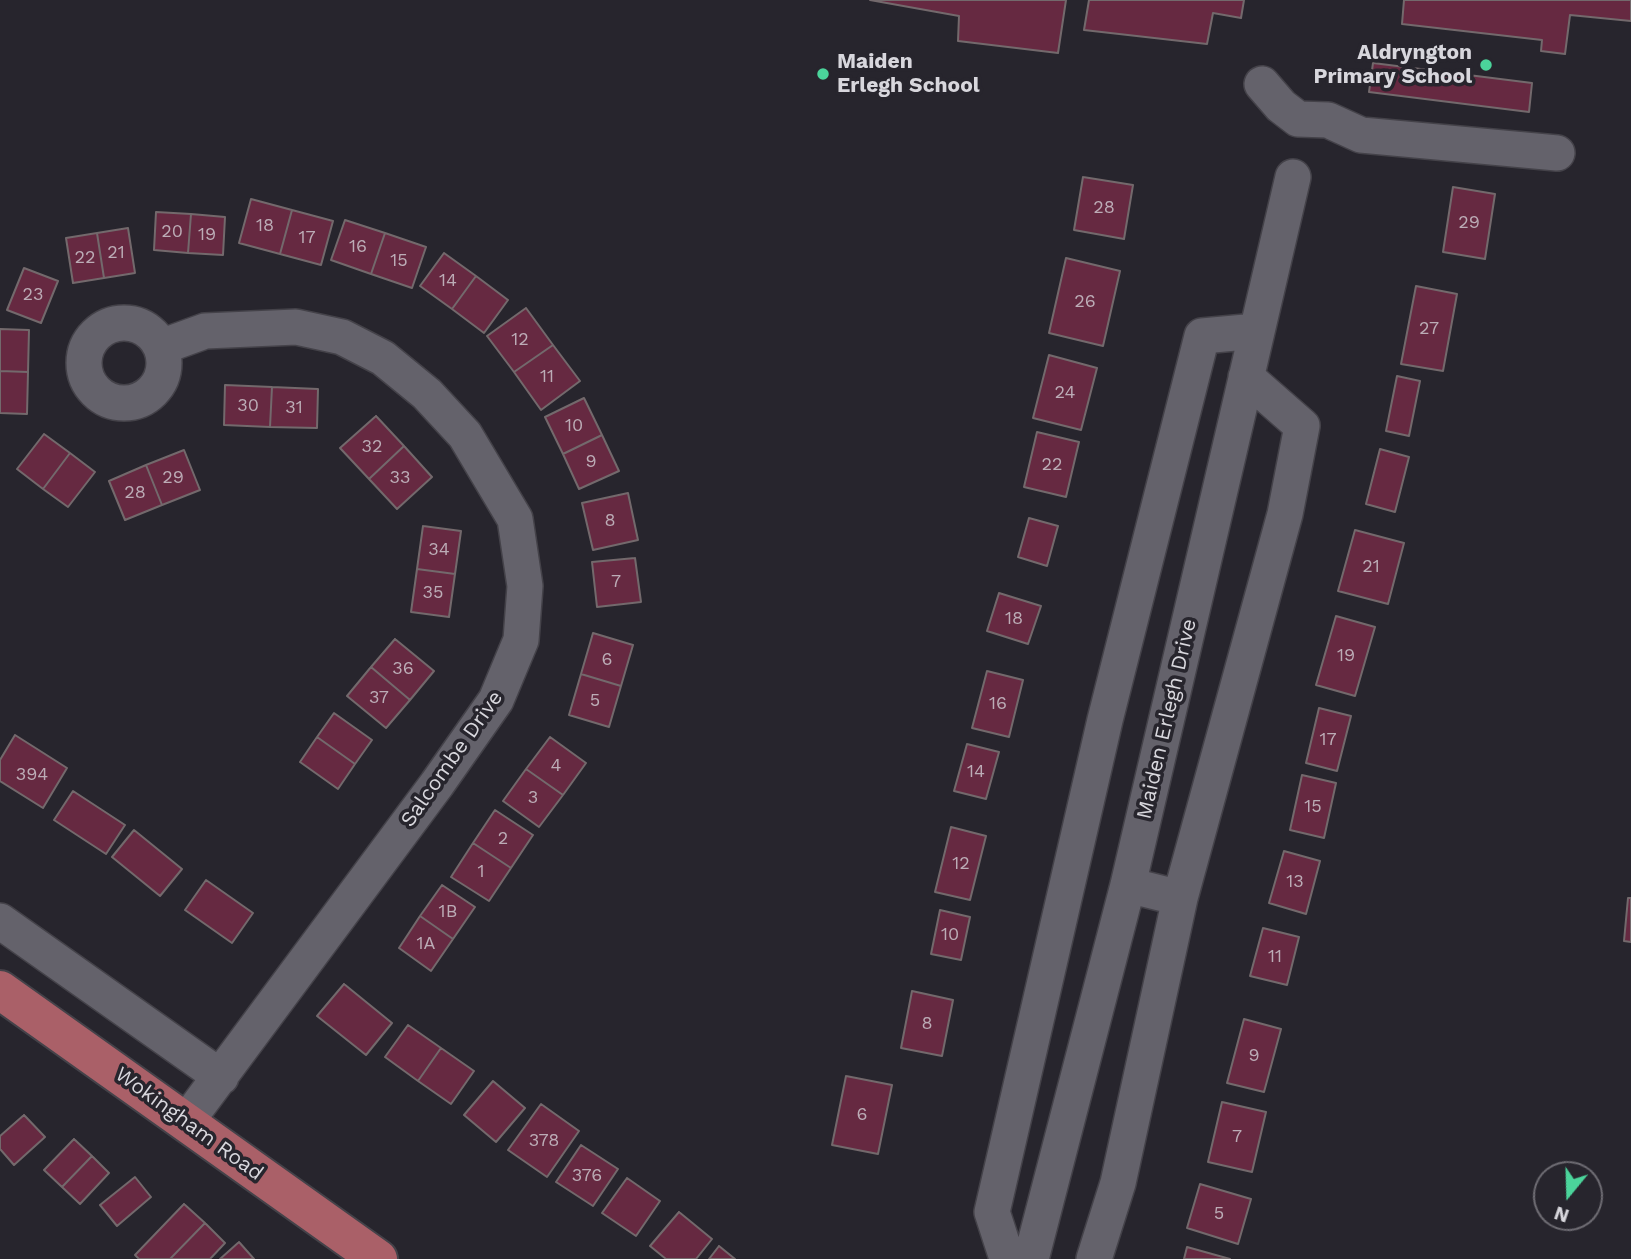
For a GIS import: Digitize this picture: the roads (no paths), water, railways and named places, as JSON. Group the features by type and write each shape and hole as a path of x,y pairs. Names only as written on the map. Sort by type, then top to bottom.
{"main road":[{"name":"Wokingham Road","path":"0,990 379,1259"}],"street":[{"path":"1262,84 1281,106 1298,119 1328,120 1361,135 1557,153"},
{"name":"Maiden Erlegh Drive","path":"1031,1259 1128,885 1293,177"},
{"name":"Salcombe Drive","path":"160,347 205,331 296,327 342,337 383,358 427,394 465,435 515,519 524,564 525,615 521,640 496,700 186,1122"},
{"path":"1022,1259 1004,1252 992,1212 1108,707 1202,336 1257,331"},
{"path":"1094,1259 1118,1183 1180,898 1285,514 1302,426 1246,377"},
{"path":"1128,885 1180,898"},
{"path":"0,921 221,1077"}],"place":[{"name":"Aldryngton Primary School","path":"1486,65"},
{"name":"Maiden Erlegh School","path":"823,74"}]}
